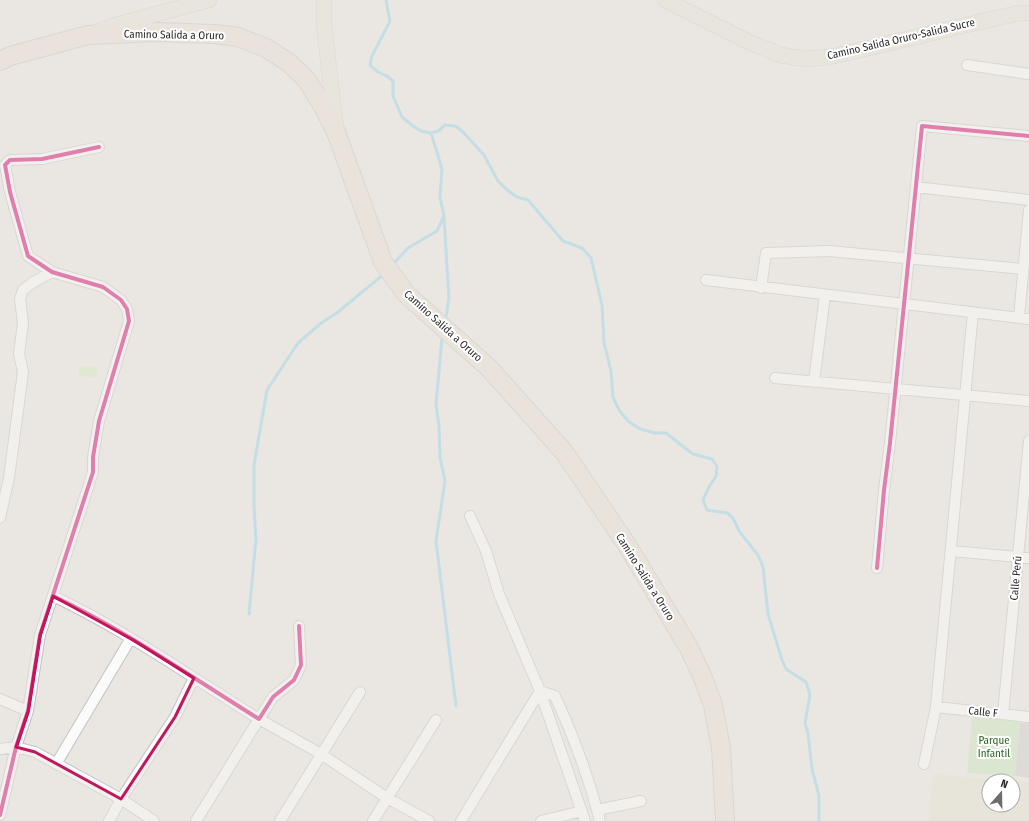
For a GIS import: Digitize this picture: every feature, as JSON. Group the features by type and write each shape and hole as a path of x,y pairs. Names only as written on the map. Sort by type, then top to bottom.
{"highway":[{"name":"Camino Salida a Oruro","path":"0,61 10,56 88,35 158,32 215,34 238,37 266,48 288,62 306,79 322,103 336,132 383,262 406,294 489,368 564,452 626,545 689,648 703,678 713,705 721,748 725,821"}],"main road":[{"path":"88,35 119,24 209,0"},
{"path":"324,0 324,25 336,132"},
{"name":"Camino Salida Oruro-Salida Sucre","path":"665,0 749,42 781,54 805,59 830,57 1019,13 1029,13"}],"street":[{"path":"967,65 1029,74"},
{"path":"877,568 922,126 1029,136"},
{"path":"0,815 16,747 28,711 40,635 93,472 93,457 99,421 129,321 127,309 121,300 103,287 52,272 28,256 10,192 5,165 10,160 42,159 99,147"},
{"path":"916,187 1029,200"},
{"path":"706,280 761,288 1024,318 1023,269 1029,210"},
{"path":"761,288 766,253 829,251 1023,269"},
{"path":"0,518 9,478 23,372 19,354 23,323 20,299 23,290 32,283 52,272"},
{"path":"814,382 825,295"},
{"path":"924,764 936,707 973,312"},
{"path":"775,378 1029,401"},
{"name":"Calle Perú","path":"1003,714 1029,441"},
{"path":"470,516 486,551 499,594 540,691 584,816 541,821"},
{"path":"951,551 1029,558"},
{"path":"52,596 131,638 259,719 321,754 386,798 429,821"},
{"path":"196,821 273,698 294,680 301,665 299,626"},
{"path":"56,764 131,638"},
{"path":"109,821 121,799 175,717 194,678"},
{"path":"540,691 555,696 573,734 600,821"},
{"path":"461,821 540,691"},
{"path":"280,821 360,692"},
{"path":"0,699 28,711"},
{"name":"Calle F","path":"936,707 1029,717"},
{"path":"373,821 436,720"},
{"path":"0,749 16,747 34,752 121,799 154,821"},
{"path":"597,810 641,801"}],"highlighted area":[{"path":"53,596 135,641 194,678 175,717 121,799 35,752 16,747 28,711 40,635"}],"shaded area":[{"path":"933,774 981,778 981,813 1021,813 1021,782 1029,783 1029,821 929,821"}],"green space":[{"path":"79,367 97,367 97,377 79,376"},
{"name":"Parque Infantil","path":"972,716 1020,720 1015,773 967,773"}],"building":[{"path":"1020,723 1029,723 1029,778 1021,777 1021,773 1015,773"}],"waterway":[{"path":"386,0 390,21 372,56 370,65 393,81 393,96 402,117 421,131 431,133 438,131 445,125 455,126 463,132 484,155 498,181 505,188 517,197 528,200 563,241 582,248 591,258 602,305 604,343 611,371 613,397 619,410 628,421 640,429 655,433 666,433 693,454 712,459 717,466 716,476 703,500 707,510 727,513 733,518 739,531 758,555 763,567 768,614 782,660 786,669 806,682 810,695 805,723 808,733 812,769 819,796 819,821"},
{"path":"395,262 408,248 437,231 444,216 440,197 442,169 431,133"},
{"path":"444,218 449,298 446,317"},
{"path":"249,614 256,539 254,465 267,390 298,343 384,274"},
{"path":"442,338 436,404 439,426 440,457 445,481 436,541 456,706"}],"cycle path":[{"path":"877,568 922,126 1029,136"},
{"path":"0,815 16,747 28,711 40,635 93,472 93,457 99,421 129,321 127,309 121,300 103,287 52,272 28,256 10,192 5,165 10,160 42,159 99,147"},
{"path":"53,596 80,609 158,654 259,719 273,697 294,680 301,665 299,626"}]}
